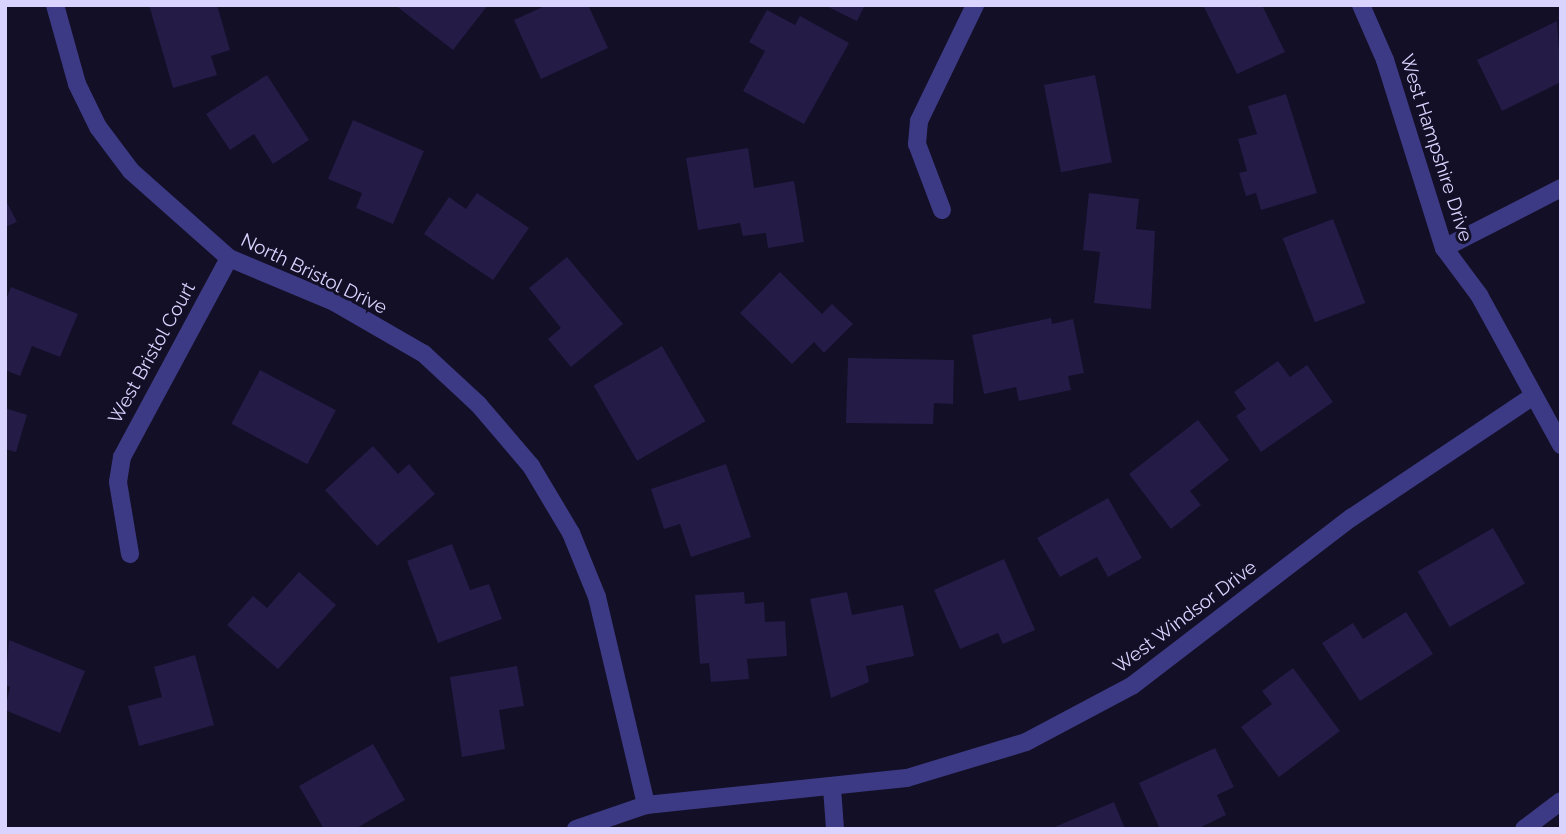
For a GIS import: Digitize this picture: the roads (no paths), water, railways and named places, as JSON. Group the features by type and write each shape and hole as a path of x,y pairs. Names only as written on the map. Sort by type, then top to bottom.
{"street":[{"name":"North Bristol Drive","path":"55,5 65,52 98,127 131,171 229,258 334,303 424,354 478,404 531,466 571,533 597,597 646,805"},
{"path":"942,210 917,144 919,121 975,5"},
{"name":"West Hampshire Drive","path":"1361,5 1385,60 1444,248 1479,295 1561,445"},
{"path":"1444,248 1561,188"},
{"name":"West Bristol Court","path":"130,554 118,482 122,457 229,258"},
{"name":"West Windsor Drive","path":"576,829 646,805 832,789 907,778 972,761 1026,742 1133,685 1351,518 1533,396"},
{"path":"832,789 835,829"},
{"path":"1524,829 1561,801"}]}
